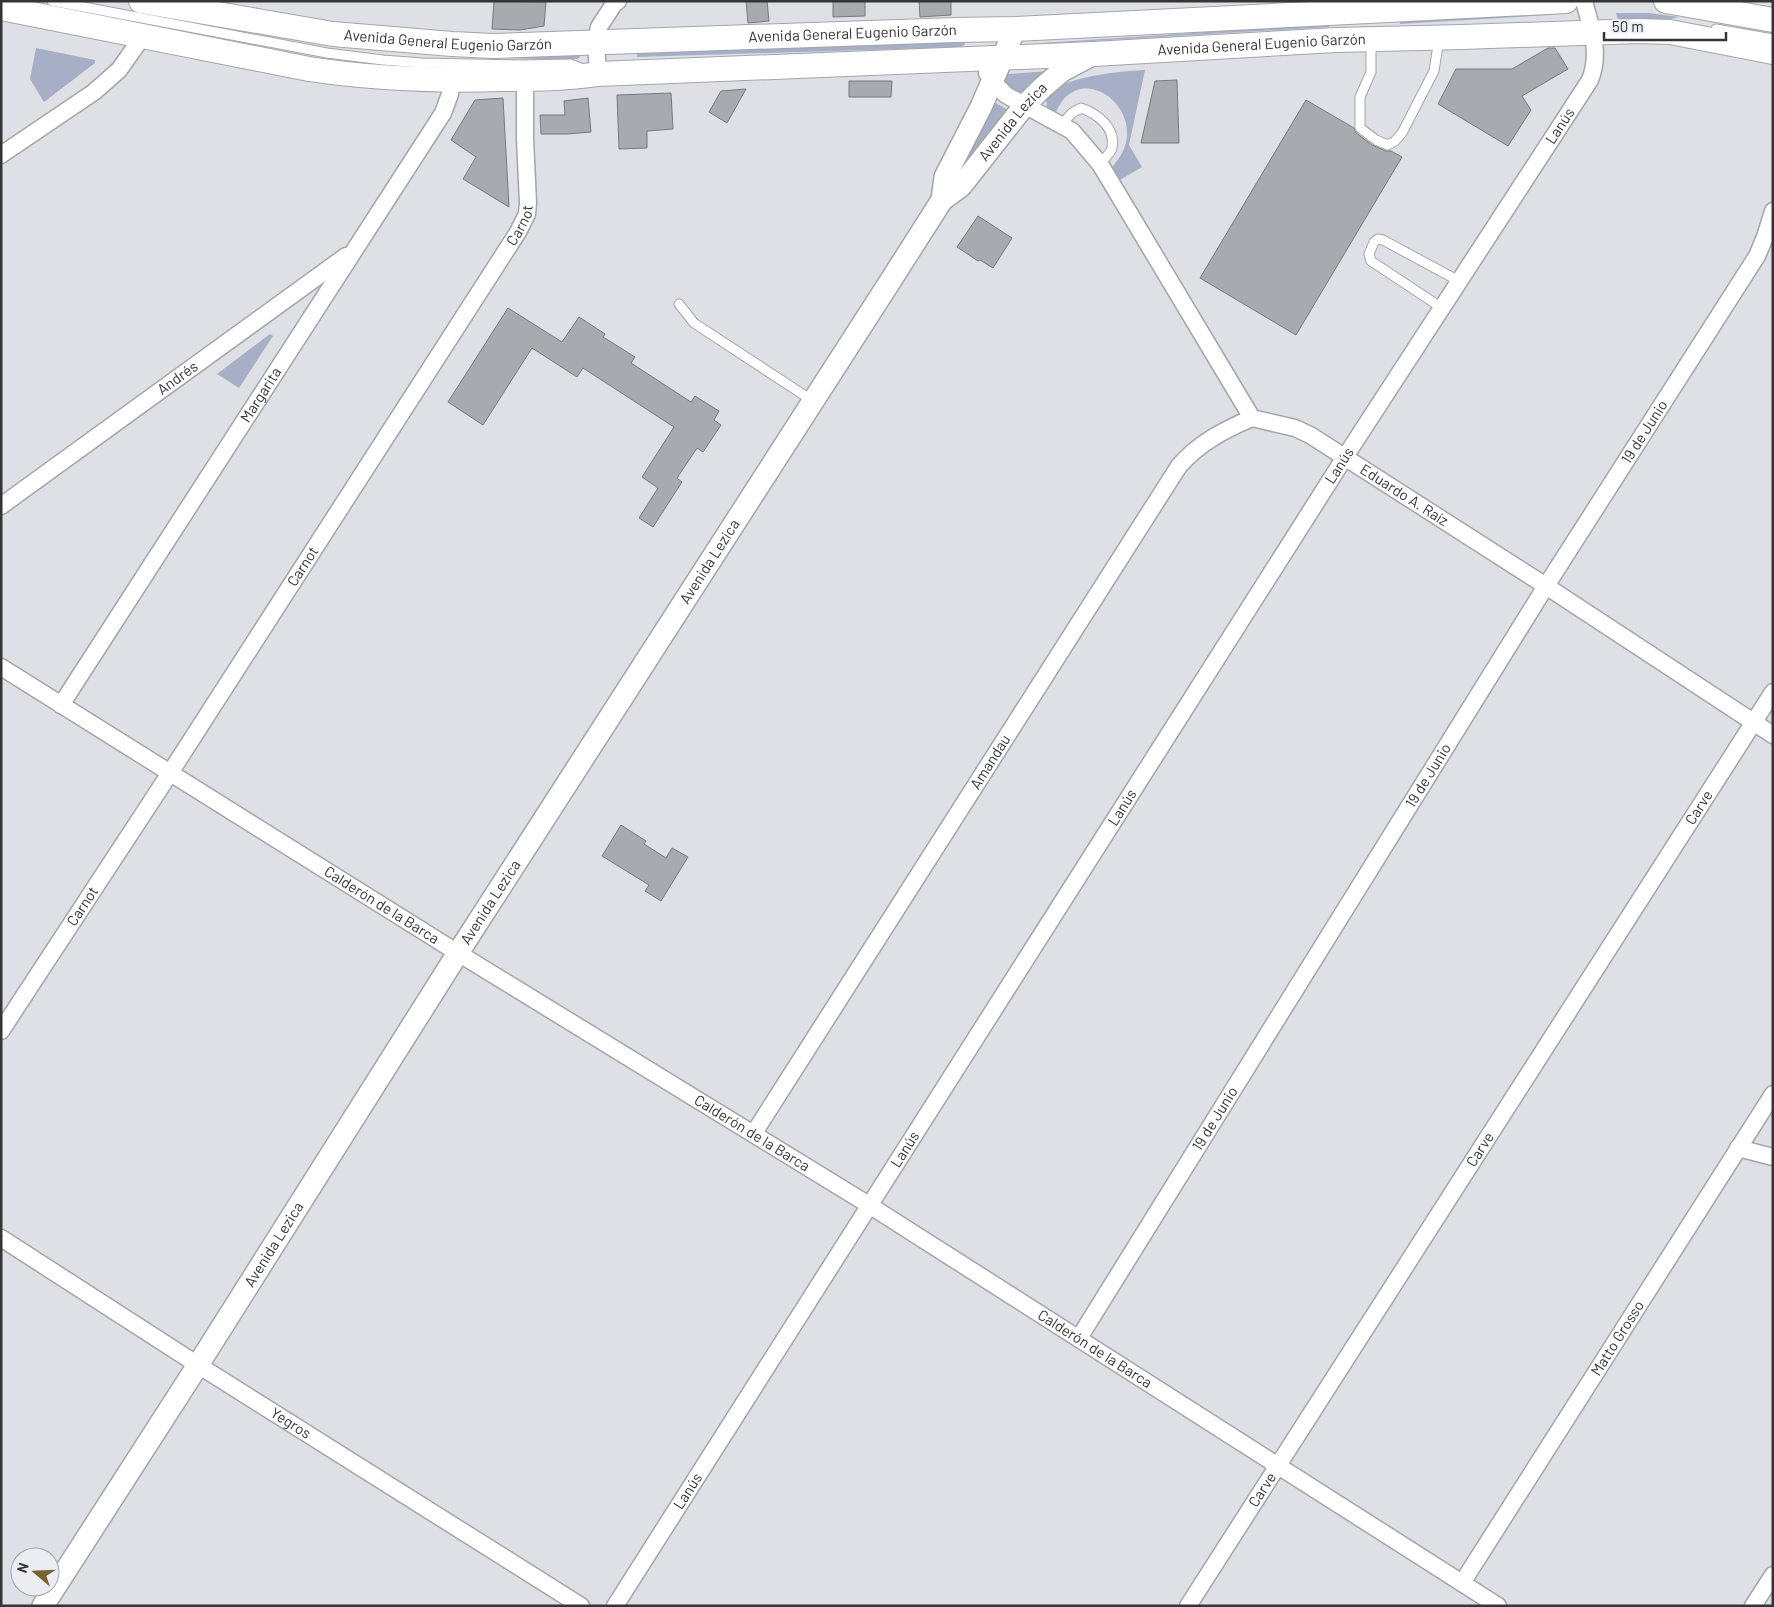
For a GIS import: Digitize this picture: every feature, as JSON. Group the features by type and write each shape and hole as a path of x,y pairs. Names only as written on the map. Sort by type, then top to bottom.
{"main road":[{"name":"Avenida General Eugenio Garzón","path":"140,1 333,34 493,46 1015,29 1343,7 1566,1"},
{"path":"1451,38 1474,24 1551,20 1566,17 1577,11 1584,1"},
{"path":"1666,1 1738,7 1773,20"},
{"name":"Avenida General Eugenio Garzón","path":"1,8 270,62 348,75 452,80 572,78 598,74 1094,54 1371,39 1451,38 1665,28 1670,32 1773,52"}],"street":[{"path":"598,74 596,42 598,27 618,1"},
{"name":"Lanús","path":"615,1606 1345,457 1590,80 1595,68 1596,54 1584,1"},
{"name":"Avenida Lezica","path":"942,200 945,177 993,82 1015,29"},
{"path":"1,156 94,92 119,70 143,36"},
{"name":"Avenida Lezica","path":"42,1606 198,1365 458,953 814,402 942,200 961,186 1024,106 1042,88 1062,71 1094,54"},
{"path":"977,58 993,82 1006,95 1072,131 1100,164 1252,418"},
{"name":"Carnot","path":"1,1031 170,773 524,220 528,203 524,79"},
{"name":"Margarita","path":"61,705 443,113 450,94 452,80"},
{"name":"19 de Junio","path":"1078,1338 1546,586 1757,256 1773,211"},
{"name":"Andrés","path":"1,506 354,250"},
{"name":"Eduardo A. Raíz","path":"1252,418 1295,428 1310,435 1546,586 1773,735"},
{"name":"Amandau","path":"754,1133 1178,466 1191,452 1208,440 1227,428 1252,418"},
{"name":"Calderón de la Barca","path":"1,668 458,953 869,1205 1498,1606"},
{"name":"Carve","path":"1188,1606 1773,692"},
{"name":"Matto Grosso","path":"1462,1583 1773,1094"},
{"path":"1738,1148 1773,1158"},
{"name":"Yegros","path":"1,1238 198,1365 580,1606"},
{"path":"1752,1606 1773,1575"}],"lane":[{"name":"Avenida General Eugenio Garzón","path":"52,1 336,54 383,60 422,62 524,65 570,64 598,74"},
{"path":"1709,28 1773,39"},
{"path":"1371,39 1371,72 1360,97 1360,128 1376,140 1388,145 1395,141 1402,133 1451,38"},
{"path":"1061,125 1072,113 1082,108 1092,112 1104,121 1112,135 1112,150 1100,164"},
{"path":"1442,308 1372,262 1369,254 1374,242 1378,239 1383,240 1459,280"},
{"path":"679,304 694,323 814,402"}],"shaded area":[{"path":"1616,13 1649,13 1679,17 1650,24 1619,19"},
{"path":"1551,15 1400,24 1400,21"},
{"path":"1329,24 1329,27 1041,44 1042,43"},
{"path":"964,40 965,44 961,47 637,57 637,48"},
{"path":"338,46 580,51 580,57 577,59 547,59 487,57"},
{"path":"36,48 95,60 95,63 44,102 30,79"},
{"path":"1145,70 1129,145 1142,167 1120,180 1112,167 1125,148 1127,129 1122,112 1110,98 1096,90 1080,89 1066,97 1055,115 1049,111 1047,100 1054,90 1066,83 1102,74"},
{"path":"1048,71 1049,73 1023,92 1016,93 1005,86 1003,79 1008,74"},
{"path":"996,103 1008,110 967,163 964,163 986,118"},
{"path":"270,334 273,336 239,388 217,374"}],"building":[{"path":"494,1 546,2 544,26 520,30 492,29"},
{"path":"746,1 767,1 769,21 748,23"},
{"path":"833,1 865,1 865,16 833,17"},
{"path":"919,1 951,1 951,15 920,17"},
{"path":"1548,48 1555,48 1568,69 1522,96 1531,110 1508,146 1438,104 1456,69 1512,69"},
{"path":"1177,80 1179,143 1141,143 1155,81"},
{"path":"849,81 892,81 891,97 849,97"},
{"path":"746,89 727,123 709,112 721,91"},
{"path":"671,93 673,129 647,131 647,148 619,149 617,95"},
{"path":"503,98 509,207 463,179 476,157 451,140 475,100"},
{"path":"588,98 591,132 541,134 540,115 565,115 564,101"},
{"path":"1306,100 1354,128 1356,133 1372,145 1402,157 1296,335 1200,278"},
{"path":"978,216 1012,238 993,268 980,260 978,261 957,247"},
{"path":"508,308 562,342 579,317 605,334 603,337 635,357 631,363 691,402 695,396 719,411 714,420 721,425 703,452 697,448 677,478 682,482 653,527 639,518 658,488 642,477 674,427 583,368 577,377 532,348 483,425 448,402"},
{"path":"621,825 646,841 644,844 666,858 672,848 688,857 661,901 645,891 649,885 602,856"}]}
